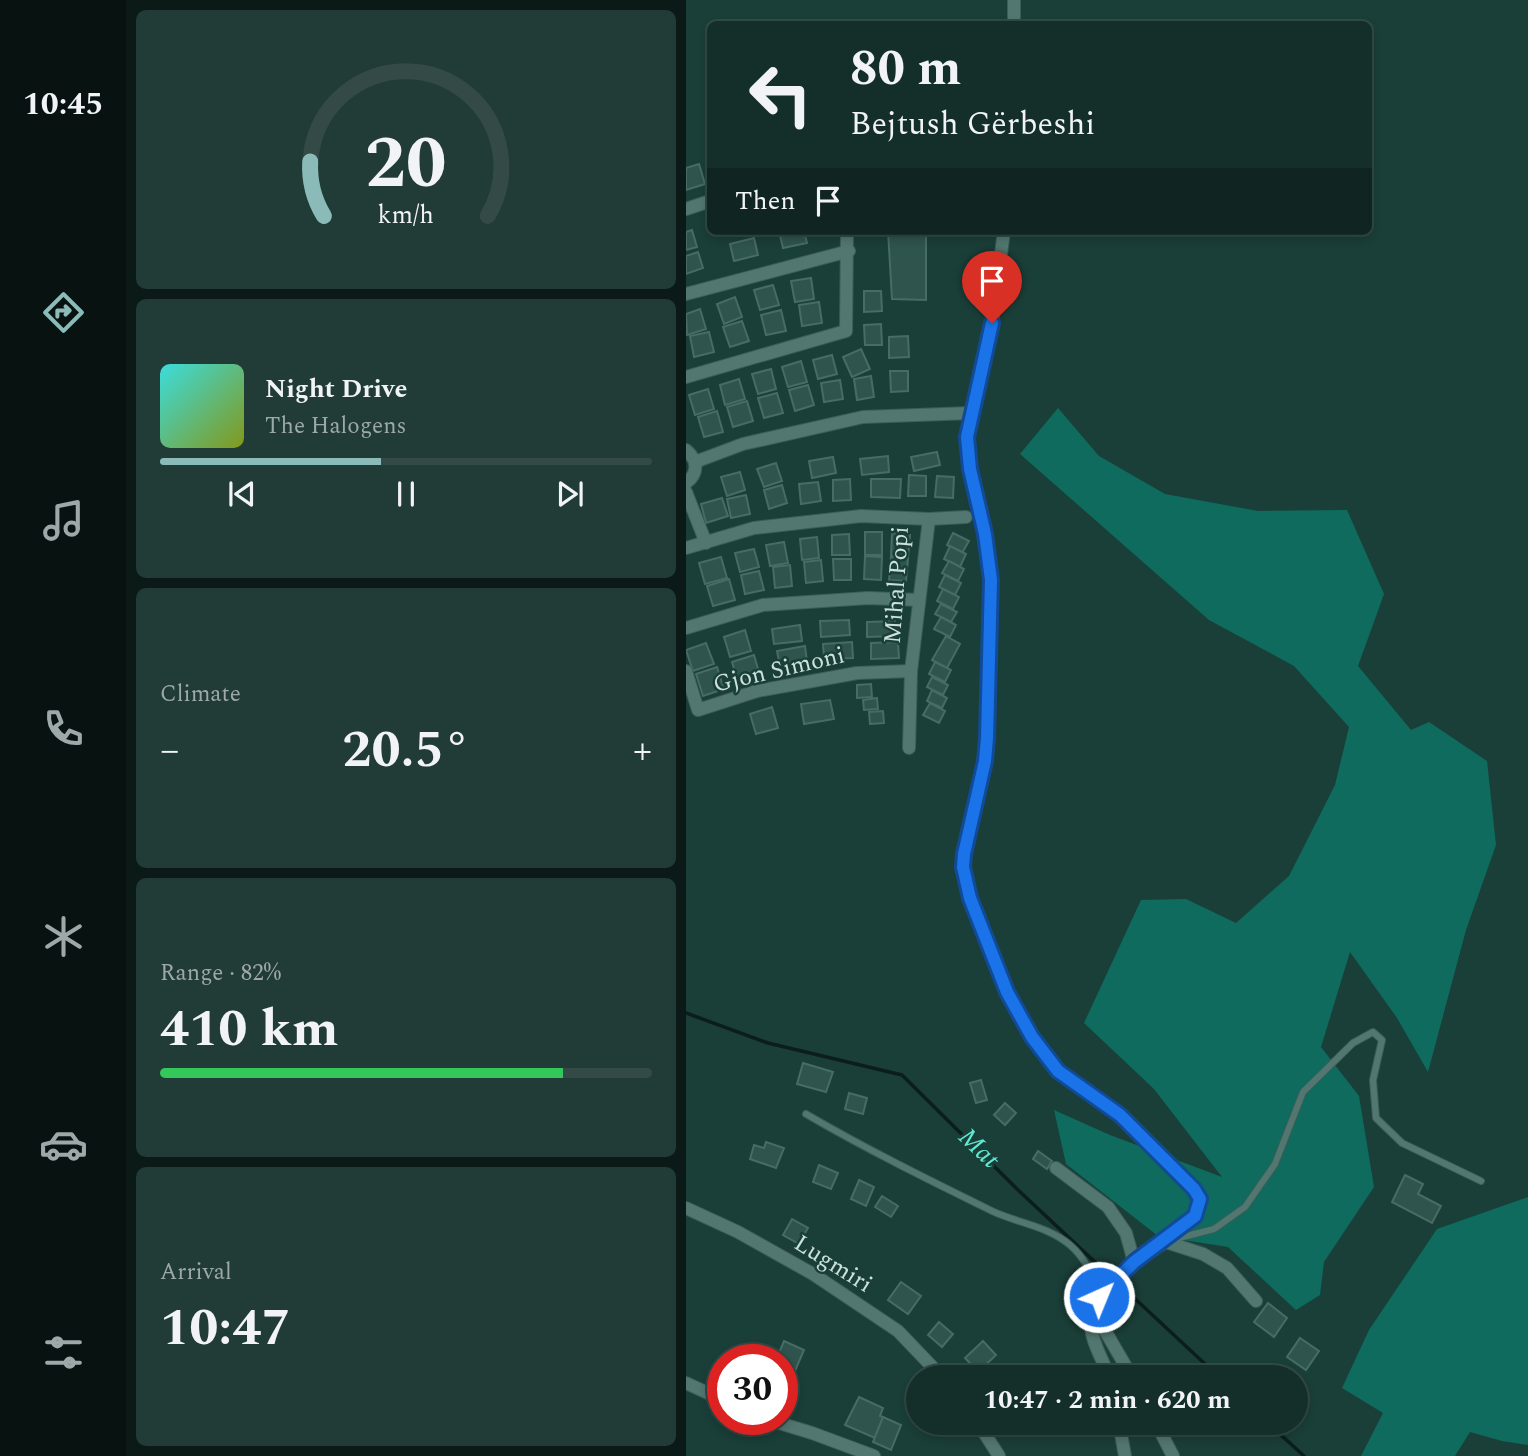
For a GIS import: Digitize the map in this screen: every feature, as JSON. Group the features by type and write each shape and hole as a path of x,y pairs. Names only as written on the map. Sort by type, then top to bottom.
{"street":[{"path":"1014,0 1014,21"},
{"path":"686,209 707,202"},
{"path":"686,377 846,331 847,235"},
{"path":"1003,235 992,323 967,437 991,580 987,738 985,761 964,854 966,884 999,975 1015,1009 1042,1051 1068,1080 1120,1115 1141,1134 1194,1189 1200,1199 1195,1216 1134,1262 1102,1293 1093,1310 1091,1326 1105,1365"},
{"path":"686,294 849,251"},
{"path":"695,461 743,444 863,417 971,413"},
{"path":"686,450 695,461 695,473 686,483"},
{"path":"686,492 706,542"},
{"name":"Mihal Popi","path":"686,548 754,528 861,516 929,519 911,671 909,748"},
{"path":"929,519 966,517"},
{"path":"686,628 763,605 868,598 919,600"},
{"name":"Gjon Simoni","path":"686,671 698,710 757,691 858,673 911,671"},
{"path":"1056,1168 1108,1207 1126,1233 1134,1262"},
{"name":"Lugmiri","path":"686,1208 738,1232 813,1274 898,1331 931,1365"},
{"path":"1163,1241 1203,1254 1227,1268 1256,1301"},
{"path":"1093,1310 1125,1365"},
{"path":"686,1383 707,1393"},
{"path":"798,1429 874,1456"},
{"path":"986,1435 999,1456"},
{"path":"1121,1435 1125,1456"},
{"path":"1162,1435 1173,1456"}],"lane":[{"path":"1163,1241 1214,1229 1245,1207 1275,1164 1303,1092 1353,1043 1373,1032 1382,1040 1373,1080 1376,1118 1402,1143 1481,1181"},
{"path":"806,1114 849,1139 992,1211 1060,1238 1078,1254 1102,1293"}],"green space":[{"path":"1058,408 1099,456 1165,494 1258,511 1347,510 1384,594 1358,666 1411,730 1429,722 1487,761 1496,845 1466,930 1428,1072 1397,1018 1350,952 1321,1047 1359,1096 1374,1187 1324,1262 1320,1295 1296,1310 1228,1247 1158,1236 1066,1164 1054,1110 1110,1135 1222,1177 1154,1089 1084,1023 1141,900 1186,899 1236,923 1289,876 1335,785 1349,727 1294,666 1209,620 1020,454"},
{"path":"1528,1197 1528,1445 1470,1432 1455,1456 1361,1456 1383,1413 1342,1388 1369,1330 1437,1229"}],"building":[{"path":"699,164 705,184 686,190 686,168"},
{"path":"692,230 697,247 686,250 686,232"},
{"path":"780,235 805,235 807,243 783,248"},
{"path":"888,235 926,235 926,300 892,299"},
{"path":"754,238 758,255 734,261 730,244"},
{"path":"698,252 703,268 686,274 686,256"},
{"path":"811,278 814,299 795,302 791,281"},
{"path":"773,285 779,305 760,310 754,290"},
{"path":"864,291 881,291 882,311 864,312"},
{"path":"735,297 742,317 724,324 717,304"},
{"path":"819,302 822,323 802,326 799,305"},
{"path":"700,309 706,329 687,335 686,314"},
{"path":"781,310 786,331 766,335 761,315"},
{"path":"742,321 749,341 730,347 723,327"},
{"path":"881,324 882,345 865,345 864,325"},
{"path":"709,332 714,352 694,357 690,336"},
{"path":"908,336 909,357 889,358 889,337"},
{"path":"861,349 870,369 852,377 843,357"},
{"path":"832,355 837,374 818,379 813,360"},
{"path":"801,361 807,382 788,387 782,367"},
{"path":"771,369 776,389 758,394 752,374"},
{"path":"890,371 908,371 908,391 891,392"},
{"path":"871,376 874,397 857,400 854,379"},
{"path":"739,379 745,399 725,405 720,385"},
{"path":"840,380 843,399 824,402 821,383"},
{"path":"808,385 814,405 795,411 789,390"},
{"path":"708,389 714,409 695,415 689,395"},
{"path":"777,393 783,413 764,418 758,398"},
{"path":"747,401 753,421 733,427 727,407"},
{"path":"717,411 723,432 704,437 698,417"},
{"path":"937,452 940,465 914,471 911,457"},
{"path":"888,456 889,472 862,475 860,459"},
{"path":"833,457 836,473 812,478 809,461"},
{"path":"776,463 782,481 764,487 757,469"},
{"path":"740,472 745,490 727,496 721,477"},
{"path":"909,475 926,476 926,496 908,496"},
{"path":"937,476 954,477 953,498 935,497"},
{"path":"850,479 851,500 833,501 833,480"},
{"path":"871,479 901,479 900,498 871,497"},
{"path":"818,482 821,501 801,504 799,484"},
{"path":"782,485 787,503 769,509 764,490"},
{"path":"746,495 750,514 731,518 727,499"},
{"path":"722,498 728,516 706,523 701,504"},
{"path":"865,532 882,532 882,555 865,555"},
{"path":"892,533 910,535 908,558 891,556"},
{"path":"953,533 969,541 962,553 947,545"},
{"path":"849,534 850,555 832,555 832,535"},
{"path":"817,537 819,558 802,560 800,539"},
{"path":"784,542 788,563 770,566 766,545"},
{"path":"950,546 966,554 960,567 944,559"},
{"path":"754,549 759,567 740,572 735,553"},
{"path":"865,556 882,557 881,580 864,579"},
{"path":"721,557 727,578 705,584 699,563"},
{"path":"891,557 908,558 906,581 889,580"},
{"path":"833,559 851,559 851,580 834,580"},
{"path":"821,560 823,581 806,583 804,562"},
{"path":"949,561 964,569 958,581 942,573"},
{"path":"790,565 792,586 775,588 773,567"},
{"path":"759,571 764,590 745,594 741,575"},
{"path":"945,575 961,583 955,595 939,587"},
{"path":"729,579 735,600 713,606 707,586"},
{"path":"943,589 959,597 953,609 937,601"},
{"path":"941,604 957,612 951,622 935,614"},
{"path":"941,617 956,625 950,637 934,629"},
{"path":"849,620 850,635 821,637 820,621"},
{"path":"895,621 895,636 867,637 867,622"},
{"path":"800,625 802,641 774,644 772,629"},
{"path":"745,630 751,651 730,657 724,637"},
{"path":"946,636 960,644 947,668 932,660"},
{"path":"852,642 853,658 824,659 823,644"},
{"path":"898,642 899,658 871,659 871,643"},
{"path":"706,643 714,664 693,671 686,650"},
{"path":"805,646 807,662 780,666 777,651"},
{"path":"754,655 760,676 738,682 732,662"},
{"path":"935,662 951,670 945,682 929,674"},
{"path":"717,667 724,689 703,696 696,674"},
{"path":"932,677 948,685 943,695 927,687"},
{"path":"871,684 872,697 857,698 857,685"},
{"path":"932,690 947,698 942,708 927,701"},
{"path":"877,698 878,709 864,710 863,700"},
{"path":"830,700 834,719 804,724 801,704"},
{"path":"930,703 945,711 939,723 923,715"},
{"path":"772,707 778,728 756,734 750,714"},
{"path":"883,711 884,723 870,724 869,712"},
{"path":"803,1063 833,1072 826,1092 797,1084"},
{"path":"981,1080 987,1100 976,1103 970,1083"},
{"path":"849,1093 867,1098 863,1114 845,1109"},
{"path":"1005,1103 1016,1113 1005,1125 994,1115"},
{"path":"766,1142 784,1148 776,1168 750,1159 754,1145 764,1148"},
{"path":"1038,1151 1052,1161 1047,1169 1033,1159"},
{"path":"819,1165 838,1173 831,1189 813,1182"},
{"path":"1405,1175 1423,1184 1418,1194 1441,1206 1432,1223 1392,1202"},
{"path":"859,1180 874,1187 866,1206 851,1199"},
{"path":"882,1196 898,1206 891,1217 875,1207"},
{"path":"792,1219 808,1228 799,1244 783,1235"},
{"path":"901,1282 921,1296 908,1314 888,1300"},
{"path":"1268,1303 1287,1318 1274,1337 1254,1322"},
{"path":"939,1322 953,1334 942,1347 928,1335"},
{"path":"1300,1338 1319,1351 1308,1367 1299,1365 1287,1357"},
{"path":"983,1341 996,1355 985,1365 972,1365 965,1358"},
{"path":"798,1347 804,1350 798,1364"},
{"path":"859,1397 883,1408 880,1416 883,1417 875,1438 845,1425"},
{"path":"883,1417 901,1425 891,1450 873,1442"}],"waterway":[{"name":"Mat","path":"686,1013 768,1043 902,1075 1111,1277"},
{"name":"Mat","path":"1117,1282 1206,1365"},
{"name":"Mat","path":"1281,1435 1304,1456"}],"route":[{"path":"992,323 969,418 967,437 970,469 985,534 991,580 987,738 985,761 964,854 966,884 999,975 1015,1009 1049,1061 1068,1080 1120,1115 1141,1134 1194,1189 1200,1199 1195,1216 1134,1262 1099,1297"}]}
